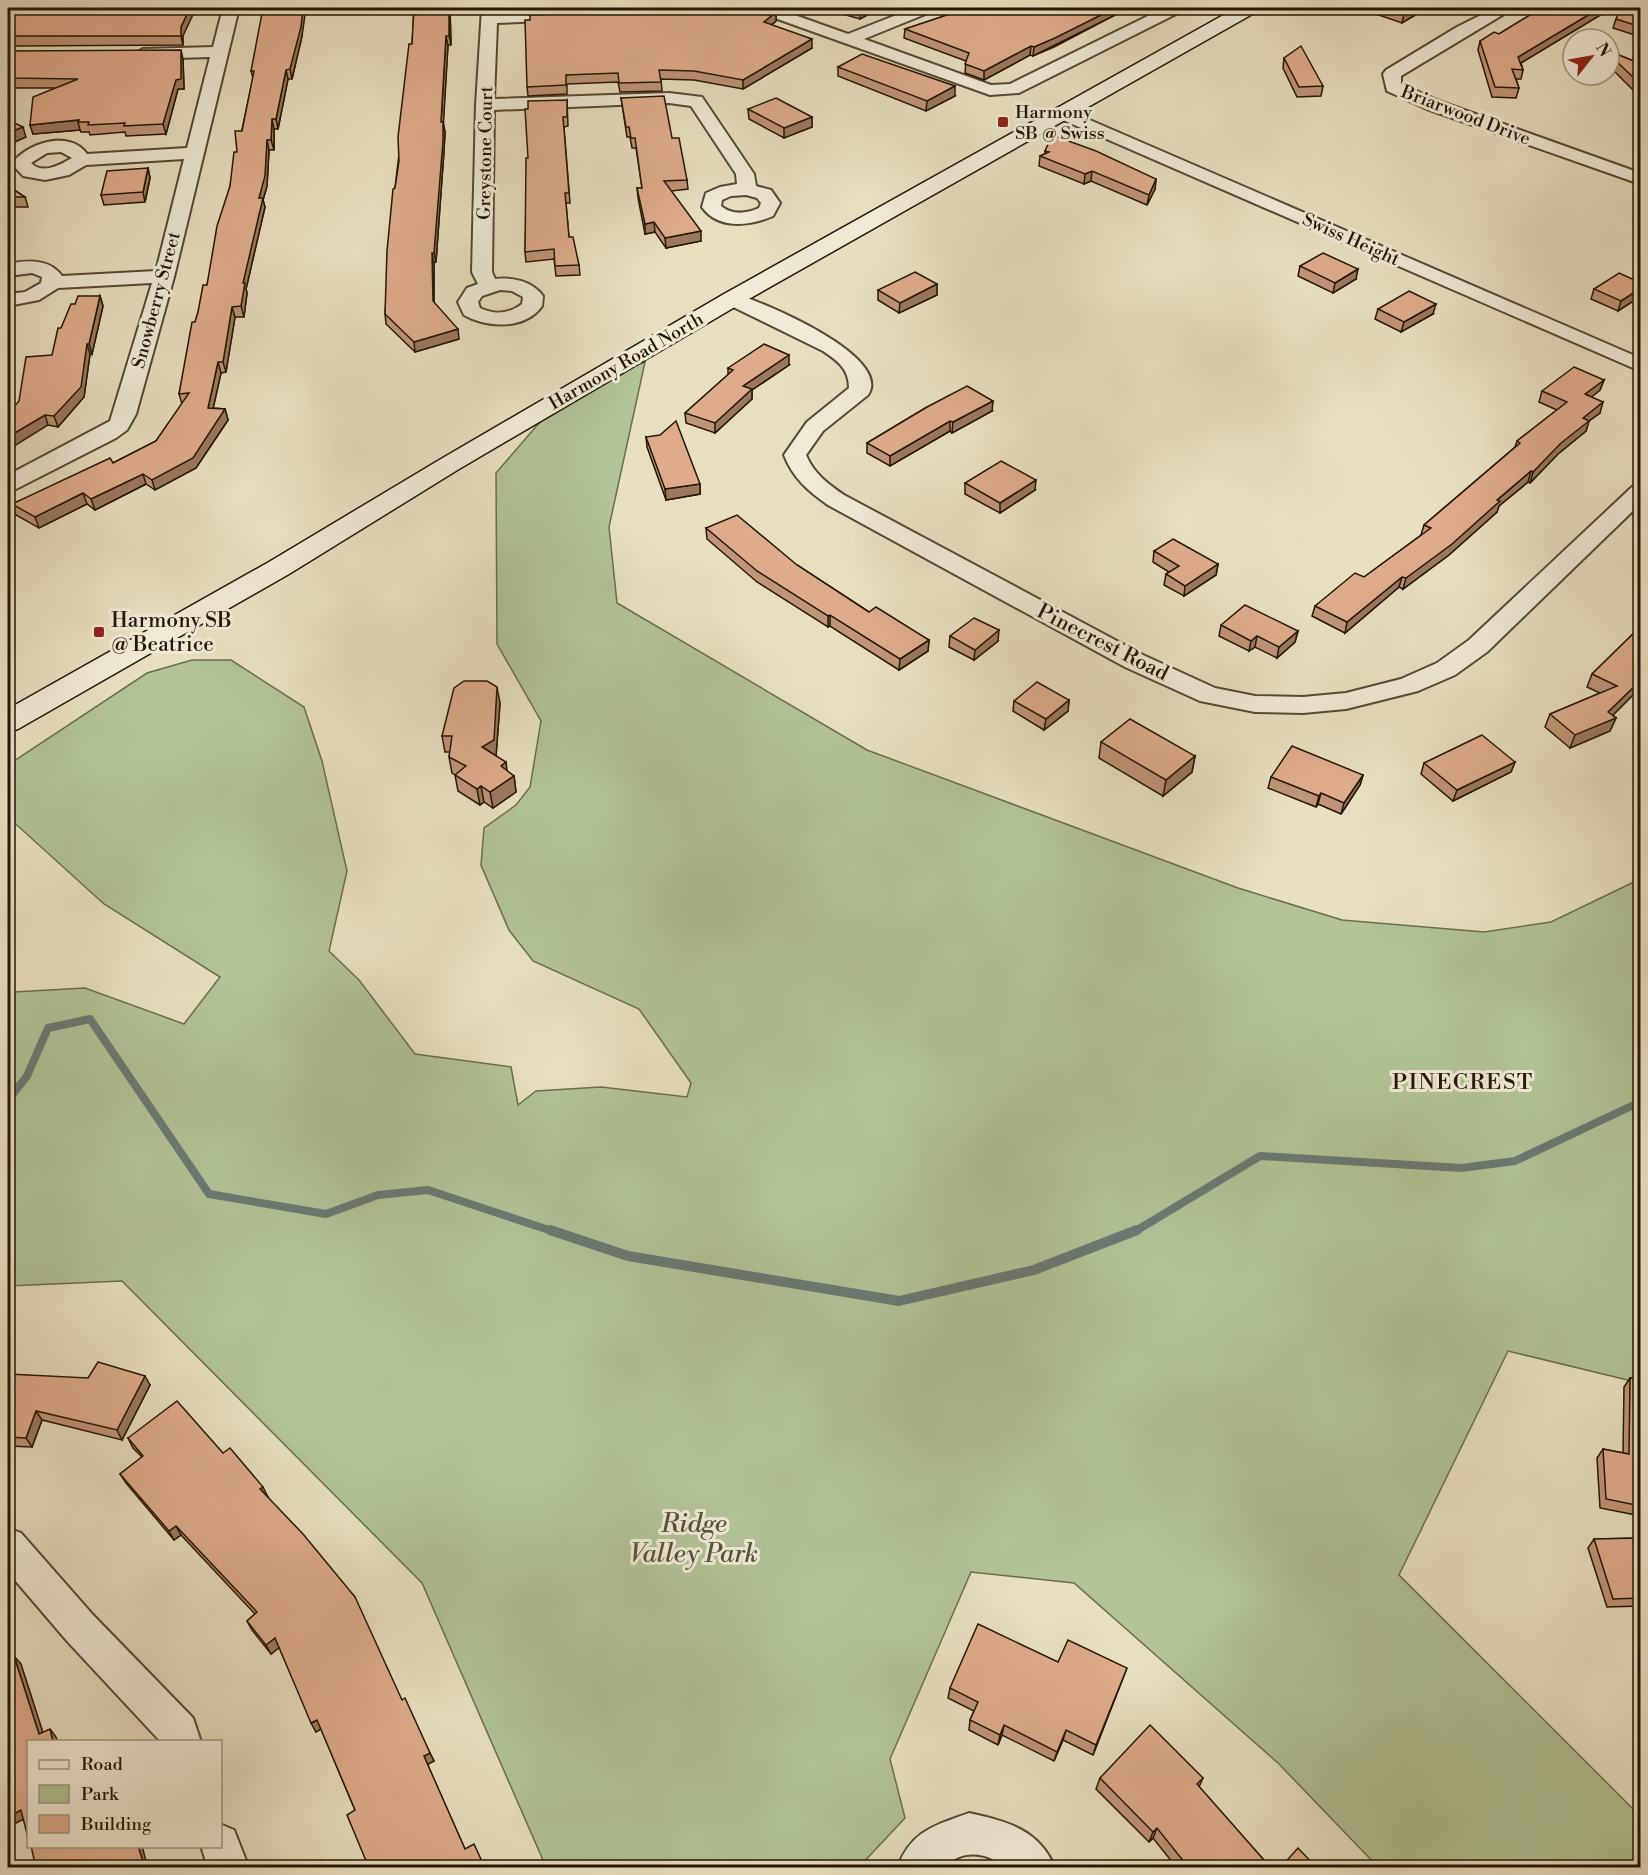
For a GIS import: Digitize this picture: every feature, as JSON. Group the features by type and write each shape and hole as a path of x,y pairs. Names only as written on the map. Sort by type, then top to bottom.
{"main road":[{"name":"Harmony Road North","path":"15,708 279,568 450,464 732,299 1250,8"}],"street":[{"name":"Snowberry Street","path":"8,484 108,433 119,424 125,414 164,277 231,8"},
{"path":"725,8 775,13 981,87 1000,90 1013,88 1046,74 1176,8"},
{"path":"850,39 927,8"},
{"name":"Briarwood Drive","path":"1506,8 1463,30 1392,74 1394,87 1433,105 1641,179"},
{"path":"490,13 584,14"},
{"name":"Greystone Court","path":"489,286 482,272 485,105 490,13"},
{"path":"124,54 219,52"},
{"path":"485,105 669,98 696,101 745,174 747,189"},
{"name":"Swiss Height","path":"1062,113 1641,365"},
{"path":"82,160 194,153"},
{"path":"8,270 23,267 42,269 52,276 52,282"},
{"path":"8,300 32,296 41,292 52,282 164,277"},
{"name":"Pinecrest Road","path":"732,299 835,350 852,363 859,377 860,390 814,425 801,440 795,455 800,471 815,486 836,500 1134,661 1209,695 1255,704 1303,705 1346,701 1409,685 1446,669 1478,646 1641,492"},
{"path":"8,1545 80,1628 179,1732 181,1740"},
{"path":"917,1868 937,1845 969,1833 1006,1841 1035,1868"},
{"path":"222,1848 229,1868"}],"green space":[{"name":"Ridge Valley Park","path":"645,362 609,527 617,603 867,750 1238,888 1342,920 1484,932 1551,922 1640,879 1640,1383 1508,1351 1399,1575 1640,1816 1640,1867 1378,1867 1279,1764 1074,1583 971,1572 890,1759 905,1818 859,1867 546,1867 422,1583 122,1281 8,1286 8,994 85,988 184,1024 220,977 104,904 8,817 8,765 147,673 192,660 231,660 304,707 322,761 347,871 329,951 359,980 415,1054 511,1067 518,1105 536,1091 601,1087 687,1097 691,1083 639,1009 533,961 509,930 481,865 484,828 516,805 530,787 541,721 497,644 496,473 570,387"}],"building":[{"path":"8,8 70,11 75,8 190,8 181,27 181,36 8,36"},
{"path":"263,8 303,8 301,27 290,69 286,70 276,119 272,119 271,140 267,140 265,176 259,198 263,198 243,283 245,283 241,306 232,307 223,362 218,362 208,408 225,409 193,458 152,480 143,474 91,499 83,493 35,517 12,504 110,458 113,463 156,441 189,393 179,394 192,322 195,322 198,312 203,285 207,285 217,226 230,186 234,152 237,152 235,131 242,131"},
{"path":"414,8 449,8 449,36 446,36 441,122 443,122 443,141 434,253 432,253 433,301 458,329 414,342 385,314 387,251 393,189 399,161 398,137 409,44 412,44"},
{"path":"749,8 776,12 764,22 812,39 743,80 694,71 659,70 661,82 619,83 618,73 566,75 566,85 527,87 525,20 530,20 530,15"},
{"path":"850,8 866,8 860,11"},
{"path":"960,8 1115,8 1055,38 1034,47 1031,46 984,71 965,64 969,53 905,29 965,9"},
{"path":"1385,8 1414,8 1404,14"},
{"path":"1541,8 1600,8 1568,27 1561,27 1561,31 1518,57 1523,70 1512,69 1519,88 1495,87 1480,41 1494,32 1499,34"},
{"path":"1621,8 1641,8 1641,27 1616,19"},
{"path":"1301,46 1323,86 1299,87 1284,58"},
{"path":"181,50 181,79 176,80 163,124 88,125 89,122 78,122 79,120 30,125 33,97 78,79 8,78 8,51"},
{"path":"862,54 955,86 927,101 838,67"},
{"path":"1621,56 1641,64 1641,85 1621,66"},
{"path":"664,96 672,138 679,138 687,180 664,181 701,231 665,238 654,222 645,224 637,188 642,188 635,138 631,138 629,127 626,127 621,98"},
{"path":"776,98 812,117 784,128 748,109"},
{"path":"567,100 567,117 563,117 569,193 565,193 569,237 573,237 579,265 555,266 554,249 525,252 526,158 528,158 525,109 528,109 528,101"},
{"path":"8,120 23,127 8,133"},
{"path":"1052,135 1096,151 1156,179 1149,195 1092,171 1085,174 1040,156 1049,152 1045,151"},
{"path":"148,168 143,192 101,195 107,171"},
{"path":"8,186 25,197 8,197"},
{"path":"1323,253 1358,269 1335,283 1300,266"},
{"path":"915,272 937,284 900,303 878,290"},
{"path":"1619,273 1641,283 1641,288 1621,301 1594,289"},
{"path":"1409,291 1436,304 1404,322 1378,309"},
{"path":"78,296 100,296 89,344 87,344 81,387 54,416 45,415 8,437 8,414 19,401 26,357 52,355 58,328 61,328 71,304 75,304"},
{"path":"764,344 789,355 743,386 752,389 715,423 685,413 733,370 728,368"},
{"path":"1574,367 1604,380 1585,394 1603,402 1583,418 1589,421 1561,443 1533,472 1531,471 1497,500 1500,501 1452,544 1406,578 1402,577 1347,622 1315,606 1355,573 1364,577 1431,528 1424,525 1520,443 1517,441 1567,402 1542,391"},
{"path":"967,386 993,401 953,422 950,421 890,456 867,443 927,407"},
{"path":"676,421 700,484 665,489 646,437 660,435"},
{"path":"1001,461 1036,480 1000,503 965,483"},
{"path":"737,515 797,565 869,612 876,607 929,640 900,659 757,571 706,528"},
{"path":"1173,539 1218,564 1185,586 1166,574 1179,566 1154,551"},
{"path":"1245,605 1298,631 1279,647 1257,636 1251,641 1221,625"},
{"path":"974,618 999,630 975,650 950,636"},
{"path":"1641,626 1641,680 1608,712 1616,718 1575,735 1550,714 1617,686 1592,674"},
{"path":"464,681 487,681 497,687 494,740 482,747 506,762 501,766 514,776 490,792 481,786 477,789 455,775 466,766 449,757 452,736 442,736 454,688"},
{"path":"1037,682 1069,700 1046,719 1014,701"},
{"path":"1130,719 1195,756 1166,780 1101,742"},
{"path":"1482,735 1515,762 1457,790 1424,763"},
{"path":"1292,746 1363,775 1344,803 1271,777"},
{"path":"98,1362 145,1376 117,1430 36,1411 26,1438 8,1437 8,1374 88,1378"},
{"path":"1630,1378 1641,1380 1641,1506 1606,1499 1603,1449 1629,1454"},
{"path":"177,1401 223,1453 230,1448 263,1487 260,1489 303,1534 355,1597 402,1700 405,1698 430,1753 424,1756 465,1849 474,1844 485,1868 369,1868 347,1815 355,1810 317,1720 311,1723 275,1638 266,1645 247,1621 257,1612 176,1526 169,1531 120,1474 143,1456 128,1438"},
{"path":"1641,1538 1641,1598 1613,1599 1594,1539"},
{"path":"978,1624 1058,1662 1068,1640 1127,1668 1096,1745 1066,1730 1057,1752 1004,1725 1000,1735 970,1720 978,1702 950,1688"},
{"path":"14,1656 39,1734 50,1729 53,1740 27,1740 27,1834 21,1810 8,1817 8,1659"},
{"path":"1150,1725 1203,1778 1197,1784 1271,1868 1189,1868 1157,1828 1153,1832 1100,1778"},
{"path":"31,1848 139,1848 145,1868 36,1868"},
{"path":"1298,1848 1317,1868 1280,1868"}],"waterway":[{"path":"8,1100 27,1076 48,1028 90,1019 209,1194 326,1214 378,1195 428,1190 555,1232"},
{"path":"1134,1232 1260,1156 1461,1168 1515,1161 1640,1102"},
{"path":"550,1230 628,1256 899,1301 1034,1270 1137,1230"}],"place":[{"name":"Harmony SB @ Swiss","path":"1003,122"},
{"name":"Harmony SB @ Beatrice","path":"99,632"}],"district":[{"name":"PINECREST","path":"1463,1081"}]}
